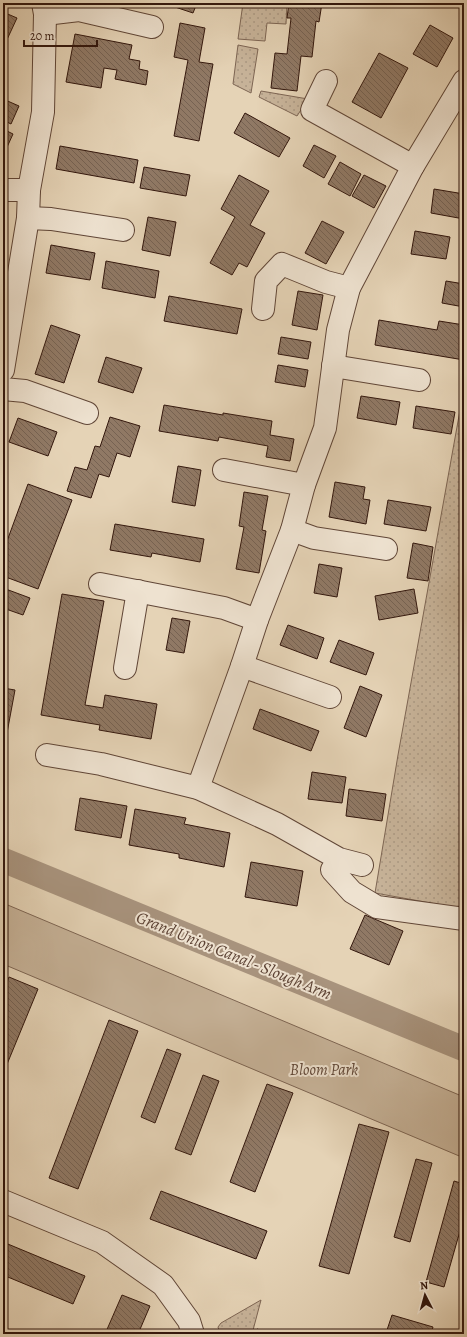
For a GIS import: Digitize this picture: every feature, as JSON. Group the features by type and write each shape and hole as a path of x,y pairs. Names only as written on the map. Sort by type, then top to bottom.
{"street":[{"path":"3,370 28,218 29,190 43,112 44,9 79,10 152,27"},
{"path":"326,81 312,110 413,166"},
{"path":"198,788 257,620 292,530 304,485 325,428 338,330 349,288 413,166 464,82"},
{"path":"3,190 29,190"},
{"path":"28,218 51,219 123,230"},
{"path":"263,309 266,281 282,264 326,282 349,288"},
{"path":"333,366 419,380"},
{"path":"3,389 25,391 87,413"},
{"path":"224,470 304,485"},
{"path":"292,530 314,538 386,549"},
{"path":"100,584 224,608 257,620"},
{"path":"125,668 138,591"},
{"path":"242,666 330,697"},
{"path":"47,755 101,764 198,788 277,824 331,871 352,892 377,907 464,920"},
{"path":"331,871 362,865"},
{"path":"3,1201 102,1242 163,1285 189,1321 193,1334"}],"green space":[{"path":"243,3 287,3 286,24 267,23 265,41 238,39"},
{"path":"238,45 258,49 251,93 233,84"},
{"path":"261,91 308,99 297,116 259,97"},
{"path":"464,388 464,909 375,893 398,755"},
{"name":"Bloom Park","path":"3,903 464,1097 464,1158 3,964"},
{"path":"261,1300 252,1334 220,1334 218,1327 221,1323"}],"building":[{"path":"177,3 197,3 193,13 175,7"},
{"path":"289,3 322,3 319,22 316,21 312,57 301,56 297,91 271,88 275,53 287,54 291,18 287,18"},
{"path":"3,12 17,18 4,46 3,45"},
{"path":"180,23 205,28 199,62 213,64 199,141 174,136 188,60 174,57"},
{"path":"430,25 453,38 437,67 413,54"},
{"path":"75,34 132,45 129,59 140,61 139,69 148,71 146,85 115,79 117,70 104,68 101,88 66,82"},
{"path":"379,53 408,68 381,118 352,102"},
{"path":"3,99 19,106 11,124 3,120"},
{"path":"245,113 290,138 279,157 234,133"},
{"path":"3,129 13,134 3,156"},
{"path":"314,145 336,156 324,178 303,166"},
{"path":"60,146 138,160 134,183 56,169"},
{"path":"340,162 361,174 350,196 328,184"},
{"path":"144,167 190,175 186,196 140,188"},
{"path":"239,175 269,191 250,225 265,233 247,267 239,263 232,275 210,263 235,217 221,209"},
{"path":"364,175 386,186 374,208 352,196"},
{"path":"434,189 464,194 464,219 431,213"},
{"path":"148,217 176,222 170,256 142,250"},
{"path":"322,221 344,232 326,264 305,253"},
{"path":"415,231 450,237 446,259 411,254"},
{"path":"51,245 95,253 90,280 46,273"},
{"path":"106,261 159,271 155,298 102,288"},
{"path":"446,281 464,284 464,307 442,303"},
{"path":"298,291 323,295 317,330 292,325"},
{"path":"169,296 242,309 237,334 164,321"},
{"path":"379,320 437,330 439,321 464,325 464,360 375,345"},
{"path":"51,325 80,335 64,383 35,374"},
{"path":"281,337 311,342 308,359 278,354"},
{"path":"106,357 142,368 133,393 98,382"},
{"path":"278,365 308,370 305,387 275,382"},
{"path":"361,396 400,402 396,425 357,418"},
{"path":"164,405 223,415 223,413 272,421 270,435 294,439 290,461 266,457 268,446 219,437 218,441 159,431"},
{"path":"416,406 455,412 451,434 413,428"},
{"path":"110,417 140,426 130,457 117,453 109,477 99,474 91,498 67,491 75,467 87,470 95,446 100,447"},
{"path":"18,418 57,432 48,456 9,442"},
{"path":"178,466 201,470 195,506 172,502"},
{"path":"335,482 365,487 363,499 370,500 366,524 329,517"},
{"path":"28,484 72,500 38,589 3,576 3,552"},
{"path":"244,492 268,496 262,530 266,531 259,573 236,569 244,527 239,526"},
{"path":"388,500 431,507 426,531 384,524"},
{"path":"115,524 204,539 200,562 152,553 151,557 110,550"},
{"path":"413,543 433,547 428,581 407,578"},
{"path":"319,564 342,568 337,597 314,593"},
{"path":"3,588 30,598 23,615 3,608"},
{"path":"414,589 418,613 379,620 375,596"},
{"path":"62,594 104,601 85,705 103,708 105,695 157,704 151,739 99,730 100,725 41,715"},
{"path":"172,618 190,621 184,653 166,650"},
{"path":"288,625 324,638 317,659 280,645"},
{"path":"339,640 374,653 366,675 330,662"},
{"path":"360,686 382,695 366,737 344,728"},
{"path":"3,688 15,690 7,733 3,732"},
{"path":"260,709 319,731 311,751 253,729"},
{"path":"312,772 346,777 342,803 308,799"},
{"path":"349,789 386,794 382,821 346,816"},
{"path":"80,798 127,806 121,838 75,830"},
{"path":"135,809 186,818 184,824 230,833 224,867 179,858 179,854 129,845"},
{"path":"251,862 303,871 297,906 245,897"},
{"path":"365,915 403,931 389,965 350,949"},
{"path":"9,977 38,989 3,1074 3,991"},
{"path":"109,1020 138,1031 78,1189 49,1178"},
{"path":"167,1049 181,1054 155,1123 141,1117"},
{"path":"203,1075 219,1081 191,1155 175,1149"},
{"path":"267,1084 293,1093 255,1192 230,1182"},
{"path":"359,1124 389,1132 349,1274 319,1266"},
{"path":"416,1159 432,1163 410,1242 394,1237"},
{"path":"454,1181 464,1184 464,1217 444,1287 426,1282"},
{"path":"161,1191 267,1231 256,1259 150,1219"},
{"path":"3,1242 85,1276 73,1304 3,1275"},
{"path":"122,1295 150,1306 138,1334 105,1334"},
{"path":"392,1315 433,1327 431,1334 401,1334 387,1330"},
{"path":"257,1329 273,1334 255,1334"}],"waterway":[{"name":"Grand Union Canal - Slough Arm","path":"3,860 464,1049"}]}
